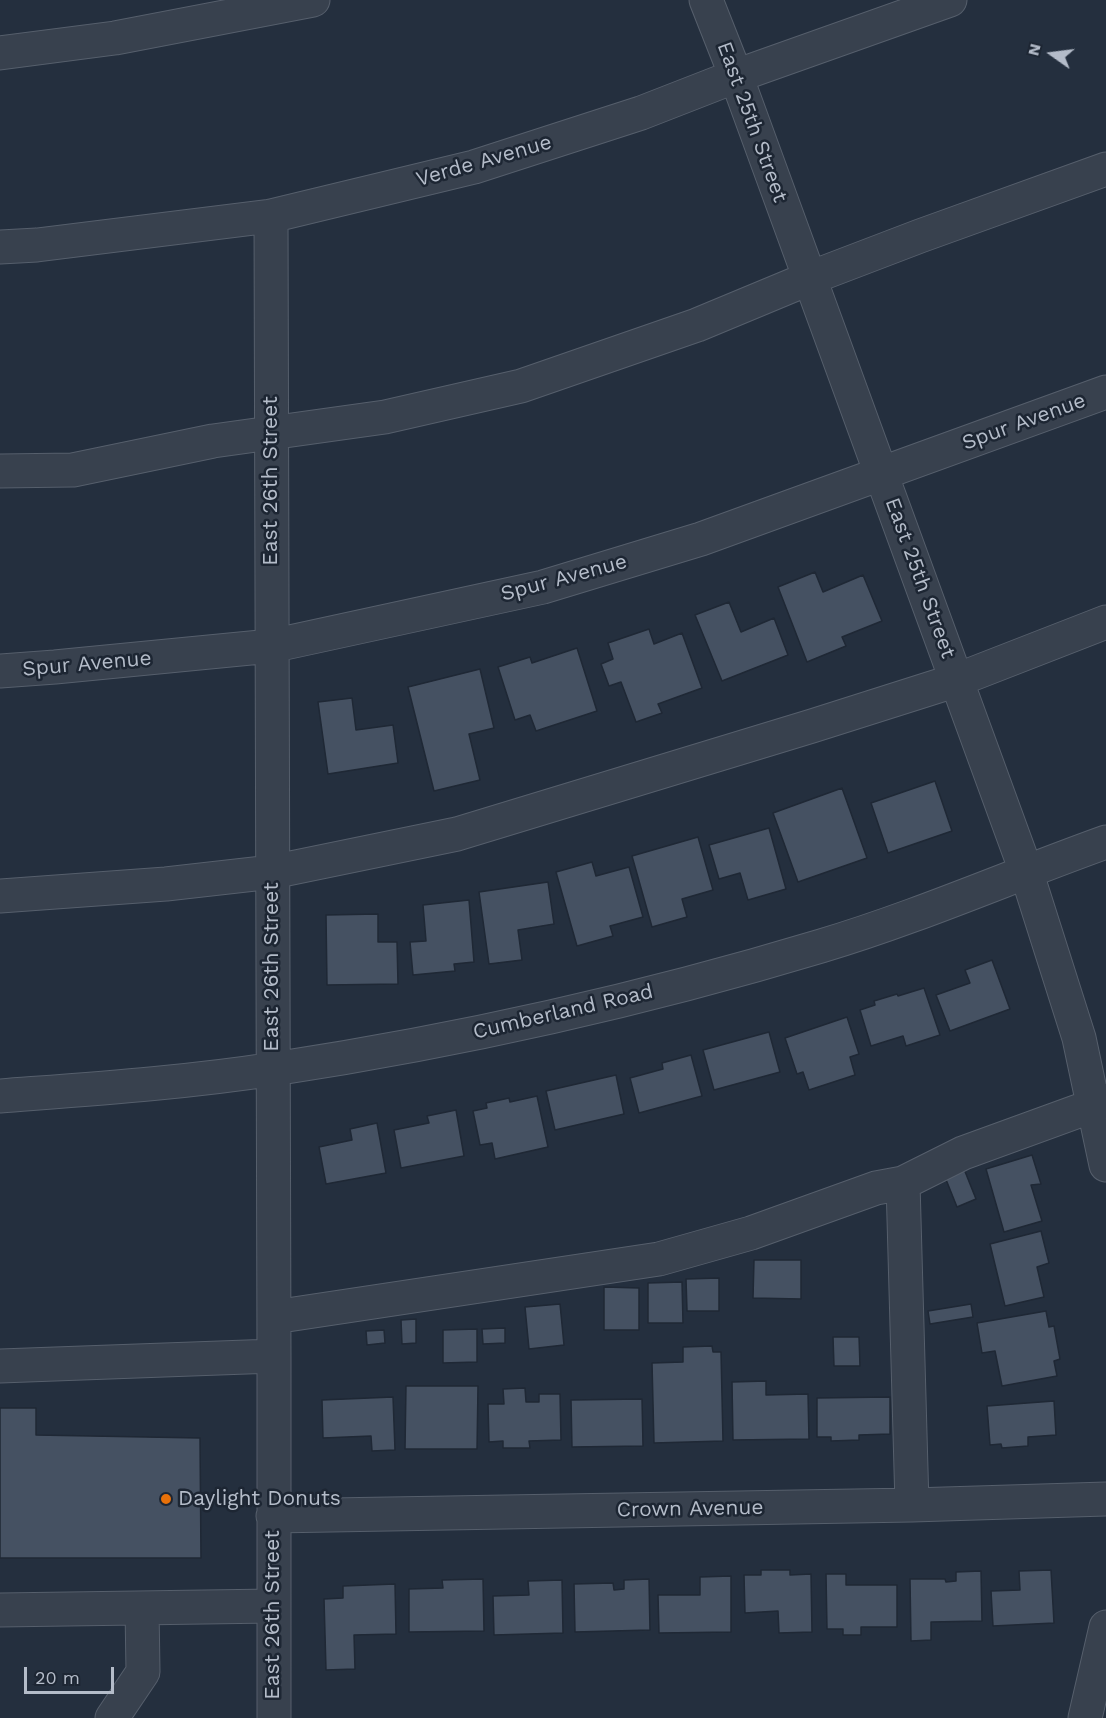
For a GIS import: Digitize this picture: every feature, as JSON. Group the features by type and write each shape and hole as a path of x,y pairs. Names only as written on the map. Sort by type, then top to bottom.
{"street":[{"path":"0,53 115,38 313,0"},
{"name":"East 25th Street","path":"706,0 882,473 1026,871 1100,1103 1106,1165"},
{"name":"Verde Avenue","path":"0,247 37,245 271,216 474,167 641,113 736,76 950,0"},
{"path":"0,471 73,470 213,441 386,417 521,386 697,325 920,236 1106,169"},
{"name":"East 26th Street","path":"271,216 274,1718"},
{"name":"Spur Avenue","path":"0,671 56,668 272,646 543,587 701,539 1106,392"},
{"path":"0,896 166,884 272,872 457,834 957,680 1106,622"},
{"name":"Cumberland Road","path":"0,1096 152,1085 272,1070 432,1042 613,1003 824,945 918,913 1106,842"},
{"path":"274,1317 659,1258 751,1233 876,1188 903,1183 974,1149 1100,1103"},
{"path":"903,1183 912,1505"},
{"path":"0,1366 274,1356"},
{"name":"Crown Avenue","path":"273,1516 912,1505 1106,1499"},
{"path":"0,1610 273,1606"},
{"path":"112,1718 143,1672 142,1608"},
{"path":"1085,1718 1106,1627"}],"building":[{"path":"815,572 823,592 863,575 882,621 842,637 846,646 807,662 778,587"},
{"path":"729,602 741,632 774,618 788,655 722,681 695,615"},
{"path":"649,629 654,644 682,633 702,688 658,704 662,713 636,722 621,682 609,686 601,664 613,659 608,643"},
{"path":"577,648 597,711 536,731 530,715 515,720 498,667 530,657 532,663"},
{"path":"480,669 494,728 469,734 480,780 434,791 408,687"},
{"path":"352,698 356,730 393,725 398,763 328,774 318,702"},
{"path":"935,781 952,831 888,853 871,803"},
{"path":"842,788 867,858 798,882 773,813"},
{"path":"769,828 786,889 748,900 740,873 719,879 709,845"},
{"path":"698,837 713,890 682,899 687,917 652,927 632,856"},
{"path":"592,862 596,876 629,867 643,917 610,926 613,936 577,946 556,872"},
{"path":"548,882 554,924 518,930 522,960 489,964 479,892"},
{"path":"469,900 474,962 454,964 455,971 413,975 410,942 426,941 423,905"},
{"path":"378,914 378,942 397,942 398,984 327,985 326,915"},
{"path":"992,960 1010,1009 950,1031 936,995 970,983 965,970"},
{"path":"924,988 940,1035 906,1046 903,1036 871,1046 860,1010 875,1005 874,1001"},
{"path":"847,1017 859,1054 850,1057 855,1075 809,1090 803,1072 797,1074 785,1038"},
{"path":"769,1032 780,1072 714,1090 703,1050"},
{"path":"691,1055 702,1096 639,1113 630,1078 663,1069 662,1063"},
{"path":"616,1075 624,1114 555,1130 546,1091"},
{"path":"537,1096 548,1147 495,1159 492,1143 480,1145 473,1111 487,1108 486,1103 509,1098 510,1102"},
{"path":"456,1110 464,1156 401,1168 394,1130 429,1123 427,1116"},
{"path":"377,1123 386,1173 326,1184 319,1147 352,1140 350,1129"},
{"path":"1032,1155 1041,1184 1031,1185 1042,1221 1004,1232 986,1169"},
{"path":"964,1169 976,1199 957,1207 945,1177"},
{"path":"1041,1231 1049,1263 1037,1267 1044,1297 1005,1306 990,1244"},
{"path":"754,1260 801,1260 801,1299 753,1298"},
{"path":"719,1278 719,1311 687,1311 686,1279"},
{"path":"682,1282 683,1323 648,1323 648,1283"},
{"path":"604,1287 639,1288 639,1330 604,1330"},
{"path":"560,1304 564,1345 529,1349 525,1307"},
{"path":"971,1304 973,1317 930,1324 928,1311"},
{"path":"1046,1311 1049,1327 1054,1326 1060,1359 1054,1361 1057,1376 1002,1386 995,1351 982,1353 977,1323"},
{"path":"416,1319 416,1343 402,1344 401,1320"},
{"path":"505,1328 505,1343 483,1344 482,1329"},
{"path":"477,1329 477,1362 443,1363 443,1330"},
{"path":"384,1330 385,1343 367,1345 366,1331"},
{"path":"833,1337 859,1337 860,1366 834,1366"},
{"path":"712,1346 713,1352 721,1352 723,1441 654,1443 652,1363 683,1362 683,1347"},
{"path":"766,1381 766,1395 808,1394 809,1439 733,1440 732,1382"},
{"path":"406,1386 478,1386 477,1449 405,1449"},
{"path":"525,1388 526,1402 539,1402 539,1394 560,1394 561,1440 529,1441 530,1448 503,1448 503,1441 489,1442 488,1404 504,1404 503,1389"},
{"path":"393,1397 395,1450 372,1451 371,1436 323,1438 322,1400"},
{"path":"890,1397 890,1434 859,1435 859,1440 831,1441 831,1437 817,1437 817,1398"},
{"path":"642,1399 643,1446 572,1447 571,1400"},
{"path":"1054,1401 1056,1435 1028,1437 1028,1446 1002,1448 1001,1444 990,1445 987,1406"},
{"path":"0,1408 36,1408 36,1435 200,1438 201,1558 0,1558"},
{"path":"761,1570 790,1570 790,1575 811,1574 812,1632 779,1633 778,1611 745,1613 744,1575 761,1575"},
{"path":"1051,1570 1054,1623 993,1626 991,1591 1020,1590 1019,1571"},
{"path":"981,1571 982,1621 931,1622 931,1640 911,1641 910,1579 956,1581 956,1572"},
{"path":"826,1574 846,1574 846,1585 897,1585 897,1627 861,1627 861,1635 843,1635 843,1629 827,1629"},
{"path":"731,1576 731,1632 659,1633 658,1595 700,1595 700,1577"},
{"path":"483,1579 484,1631 409,1632 409,1589 443,1588 442,1580"},
{"path":"649,1579 650,1630 575,1632 574,1584 613,1583 614,1590 624,1589 624,1580"},
{"path":"562,1580 563,1633 494,1635 493,1596 529,1595 528,1581"},
{"path":"395,1584 396,1634 354,1635 355,1669 326,1670 324,1599 343,1598 343,1586"}],"place":[{"name":"Daylight Donuts","path":"166,1499"}]}
